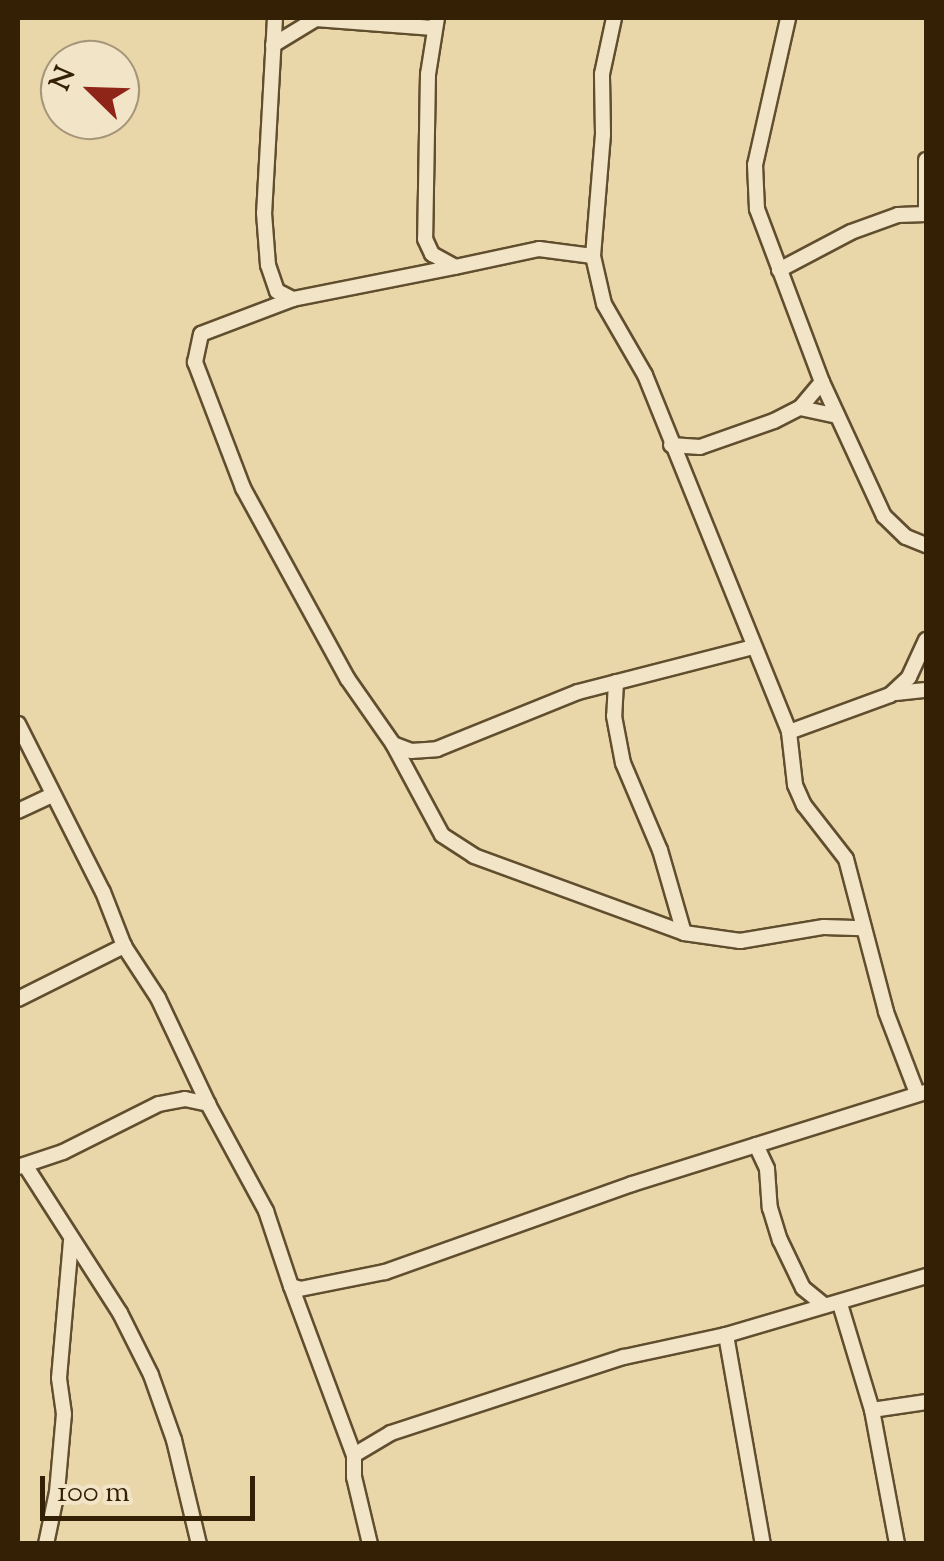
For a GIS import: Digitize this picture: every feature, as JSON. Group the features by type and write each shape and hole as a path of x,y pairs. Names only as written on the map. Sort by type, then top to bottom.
{"street":[{"path":"275,18 267,248 271,282 280,294 293,299"},
{"path":"292,1286 300,1289 385,1272 756,1145 922,1093 886,1012 846,859 804,805 795,784 789,732 645,375 604,304 593,256 604,134 602,74 614,18"},
{"path":"788,18 755,164 757,209 822,382 892,528 926,545"},
{"path":"273,45 316,19 435,23 425,239 432,254 455,266"},
{"path":"779,270 852,232 926,211 926,160"},
{"path":"593,256 539,249 293,299 201,334 195,362 243,488 354,690 393,744 442,835 474,856 684,933 740,941 824,927 862,928"},
{"path":"672,446 700,447 800,408 822,382"},
{"path":"800,408 837,416"},
{"path":"683,474 700,447"},
{"path":"890,695 916,665 926,640"},
{"path":"393,744 411,751 437,749 501,720 616,682 754,647"},
{"path":"916,665 926,680"},
{"path":"616,682 614,716 623,764 660,850 684,933"},
{"path":"789,732 890,695 926,690"},
{"path":"18,724 103,892 124,946 158,998 208,1104 266,1211 354,1455 354,1477 370,1544"},
{"path":"18,812 52,795"},
{"path":"18,999 124,946"},
{"path":"199,1544 174,1440 151,1375 120,1312 71,1241 58,1212 21,1166 63,1152 159,1104 185,1099 208,1104"},
{"path":"756,1145 767,1170 770,1208 780,1240 803,1288 832,1305 872,1410 896,1544"},
{"path":"46,1544 57,1492 64,1414 58,1378 71,1241"},
{"path":"354,1455 390,1433 624,1357 726,1336 926,1276"},
{"path":"726,1336 763,1544"},
{"path":"872,1410 926,1402"}]}
